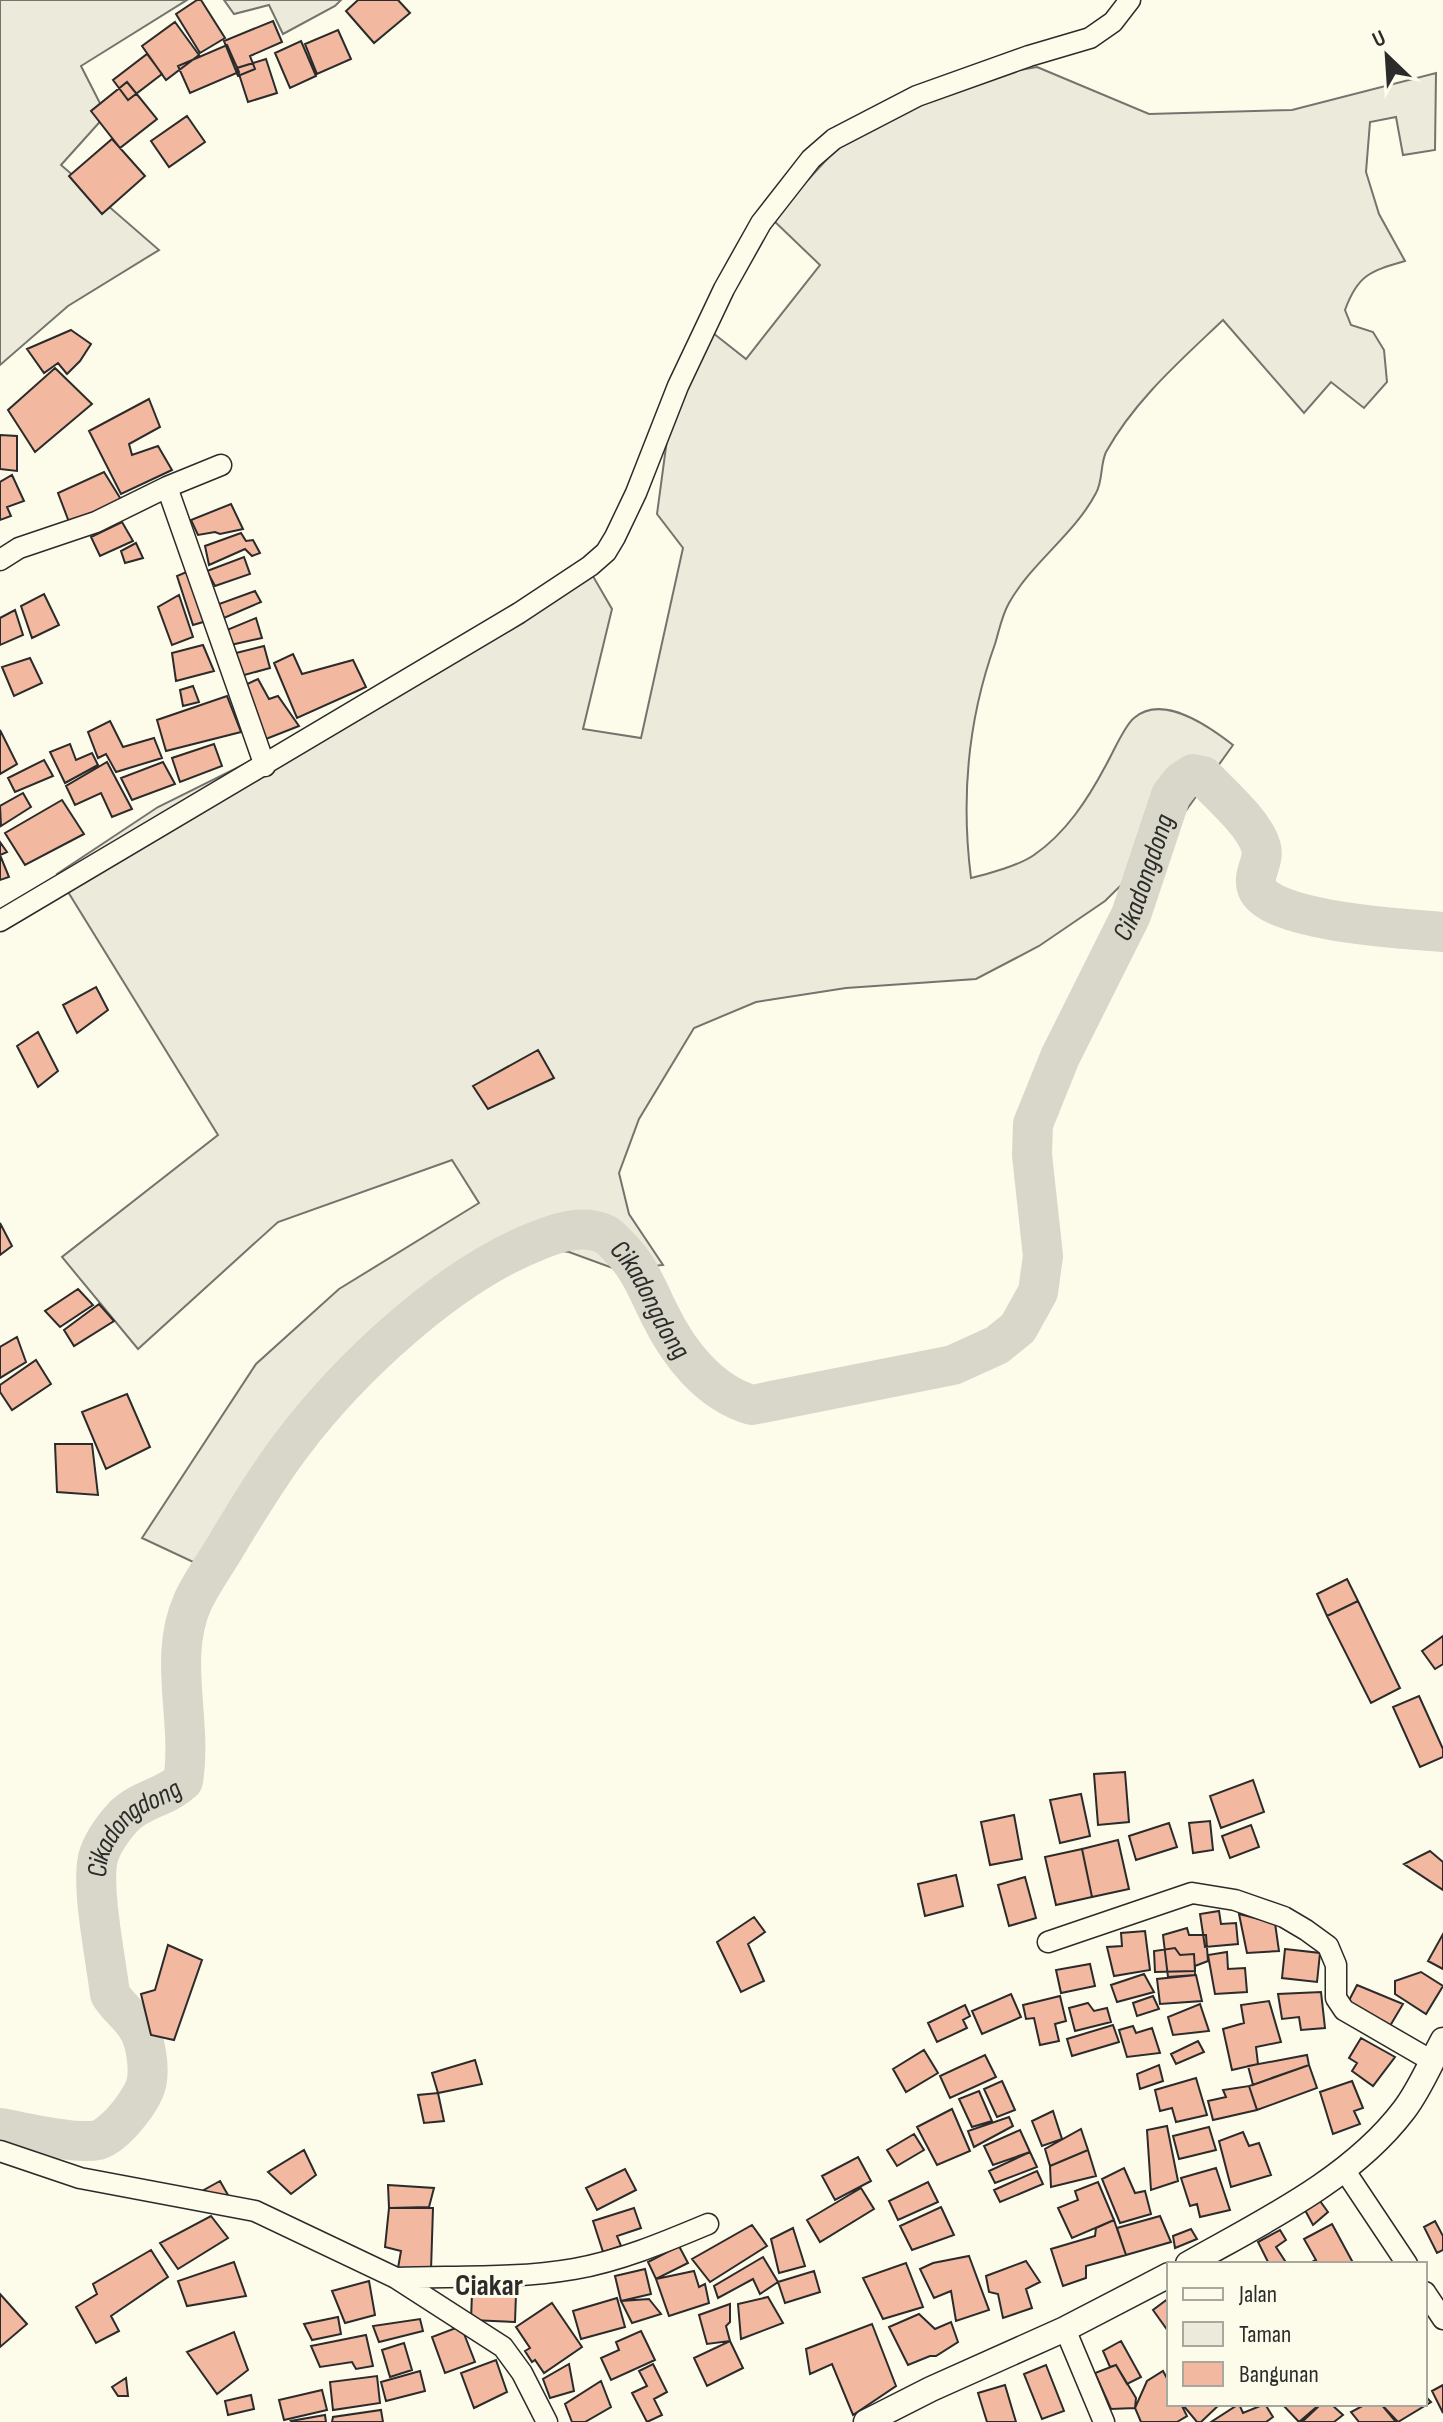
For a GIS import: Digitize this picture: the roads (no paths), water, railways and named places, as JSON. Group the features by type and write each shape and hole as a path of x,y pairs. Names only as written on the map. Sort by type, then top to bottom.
{"street":[{"path":"0,921 265,766 519,613 590,566 606,552 626,515 678,386 741,256 794,179 821,149 834,139 917,96 1090,38 1113,22 1130,0"},
{"path":"0,560 19,548 96,522 221,465"},
{"path":"167,487 265,766"},
{"path":"1048,1942 1192,1893 1253,1905 1306,1930 1328,1946 1336,1965 1336,1998 1344,2010 1438,2050 1404,2111 1380,2139 1303,2199 1192,2262"},
{"path":"0,2151 80,2178 255,2211 396,2278 503,2347 522,2373 547,2422"},
{"path":"1343,2168 1406,2262"},
{"path":"396,2278 527,2274 574,2269 638,2252 708,2224"},
{"path":"866,2422 1065,2329 1167,2276"},
{"path":"1427,2295 1443,2319"},
{"path":"1065,2329 1104,2422"}],"waterway":[{"name":"Cikadongdong","path":"0,2128 63,2139 98,2140 120,2124 141,2096 148,2074 144,2043 137,2026 110,1994 96,1887 100,1852 124,1816 183,1781 182,1645 186,1623 201,1585 293,1443 342,1385 401,1328 433,1302 499,1259 549,1236 567,1231 594,1230 607,1235 633,1264 676,1344 697,1370 723,1391 752,1405 953,1365 997,1345 1018,1328 1038,1292 1043,1256 1032,1155 1033,1124 1060,1057 1131,915 1171,795 1182,781 1193,774 1203,776 1236,809 1257,838 1262,852 1256,883 1267,900 1286,909 1341,922 1443,932"}],"district":[{"name":"Ciakar","path":"489,2285"}]}
